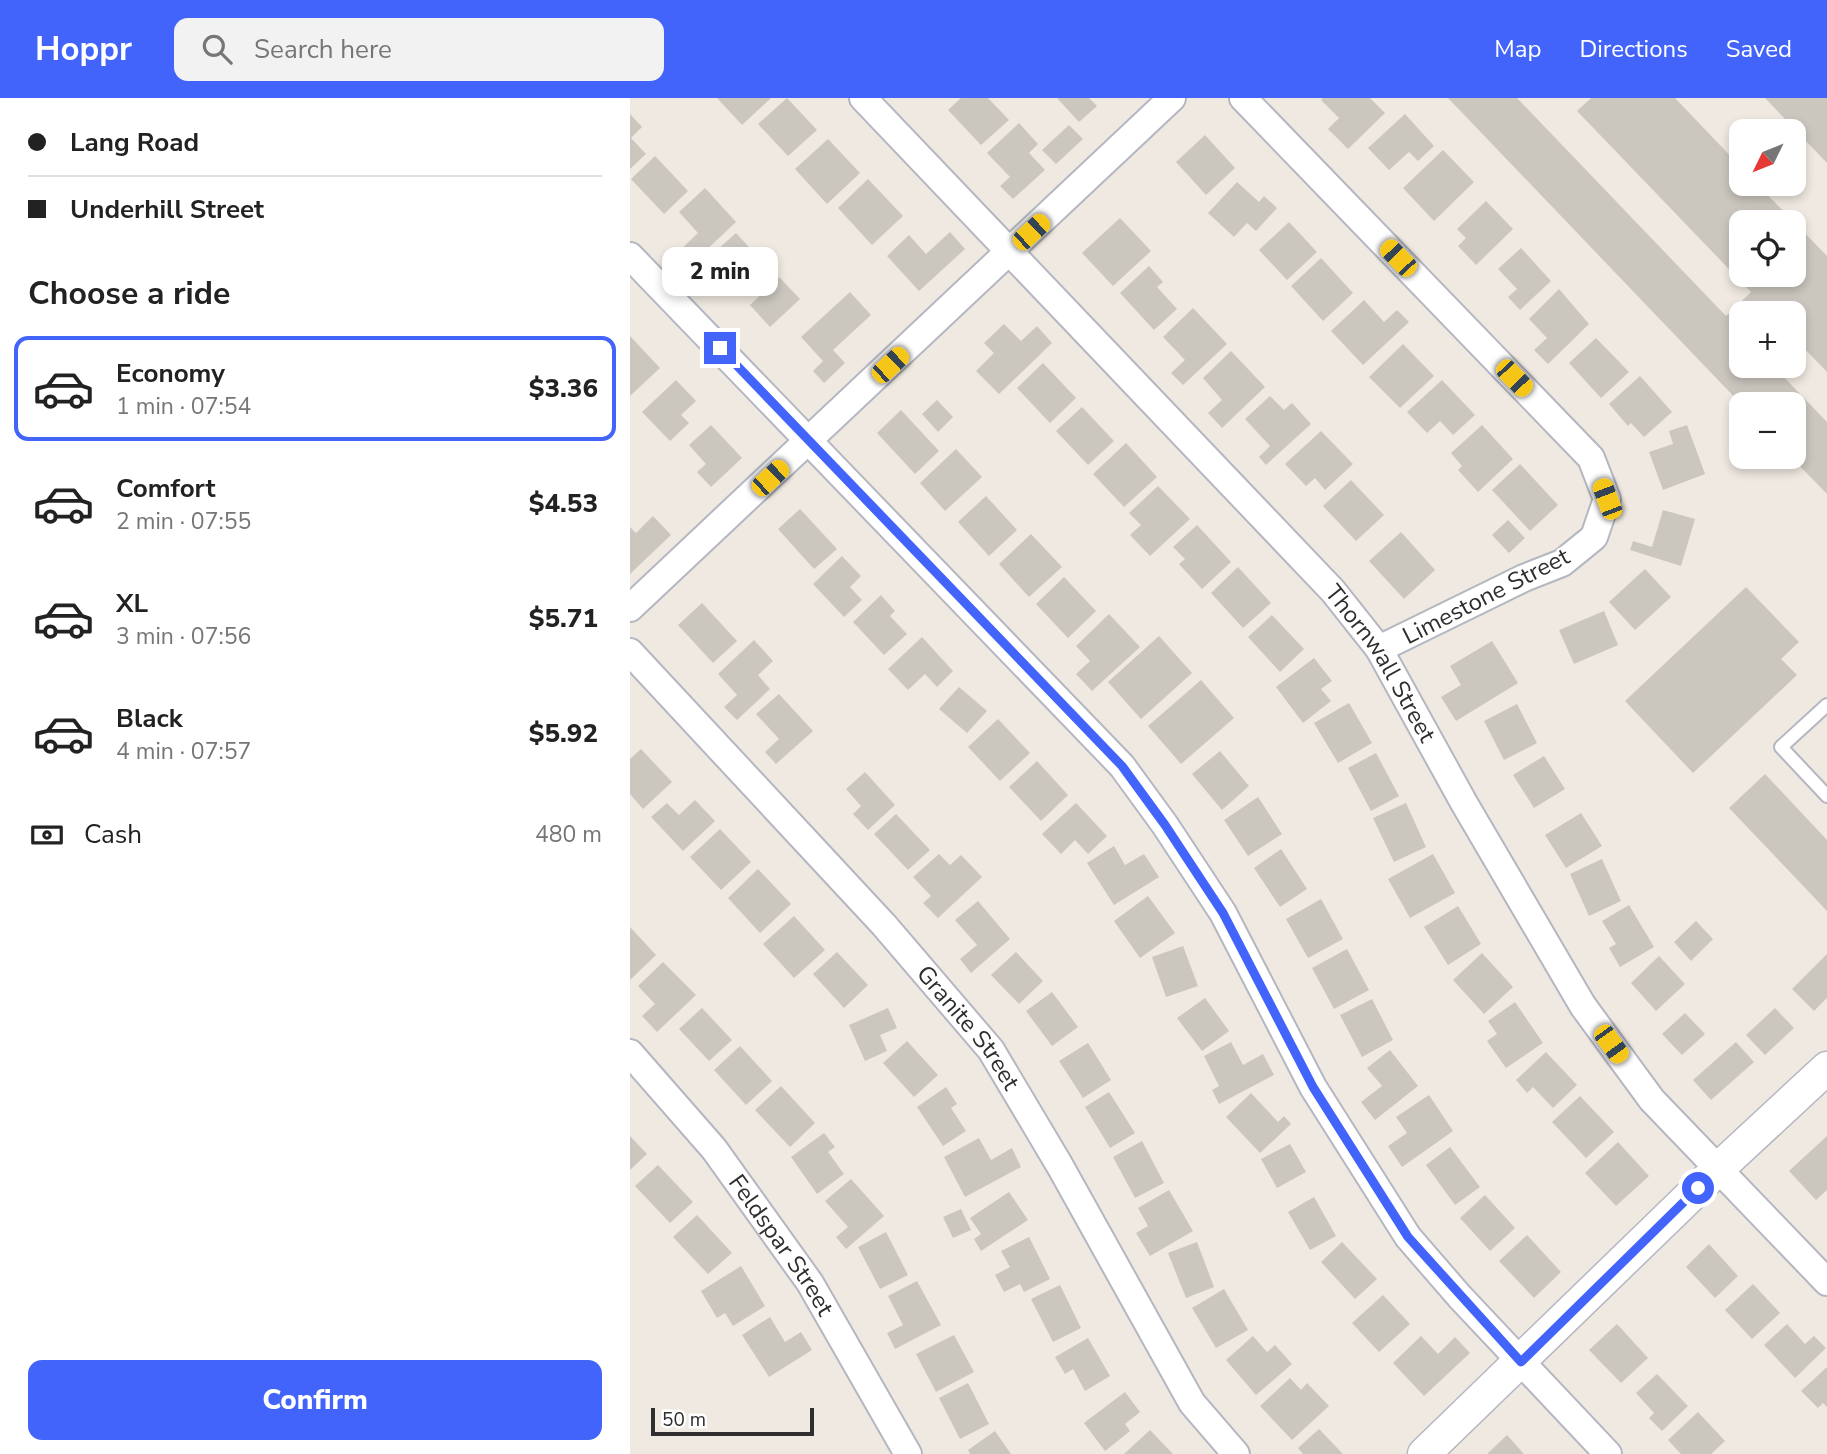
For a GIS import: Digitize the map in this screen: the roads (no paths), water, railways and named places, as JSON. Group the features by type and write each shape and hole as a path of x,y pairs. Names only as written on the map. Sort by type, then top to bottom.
{"street":[{"name":"Thornwall Street","path":"863,98 1334,591 1379,649 1464,803 1583,1006 1652,1100 1827,1282"},
{"path":"630,608 1172,98"},
{"name":"Limestone Street","path":"1243,98 1591,458 1607,499 1594,537 1562,563 1524,578 1379,649"},
{"path":"630,256 1122,766 1223,913 1313,1087 1408,1237 1608,1454"},
{"name":"Granite Street","path":"630,652 884,925 991,1050 1192,1403 1236,1454"},
{"name":"Feldspar Street","path":"630,1053 714,1149 810,1283 908,1454"},
{"path":"1424,1454 1718,1169 1827,1068"}],"lane":[{"path":"1827,705 1781,747 1827,796"}]}
